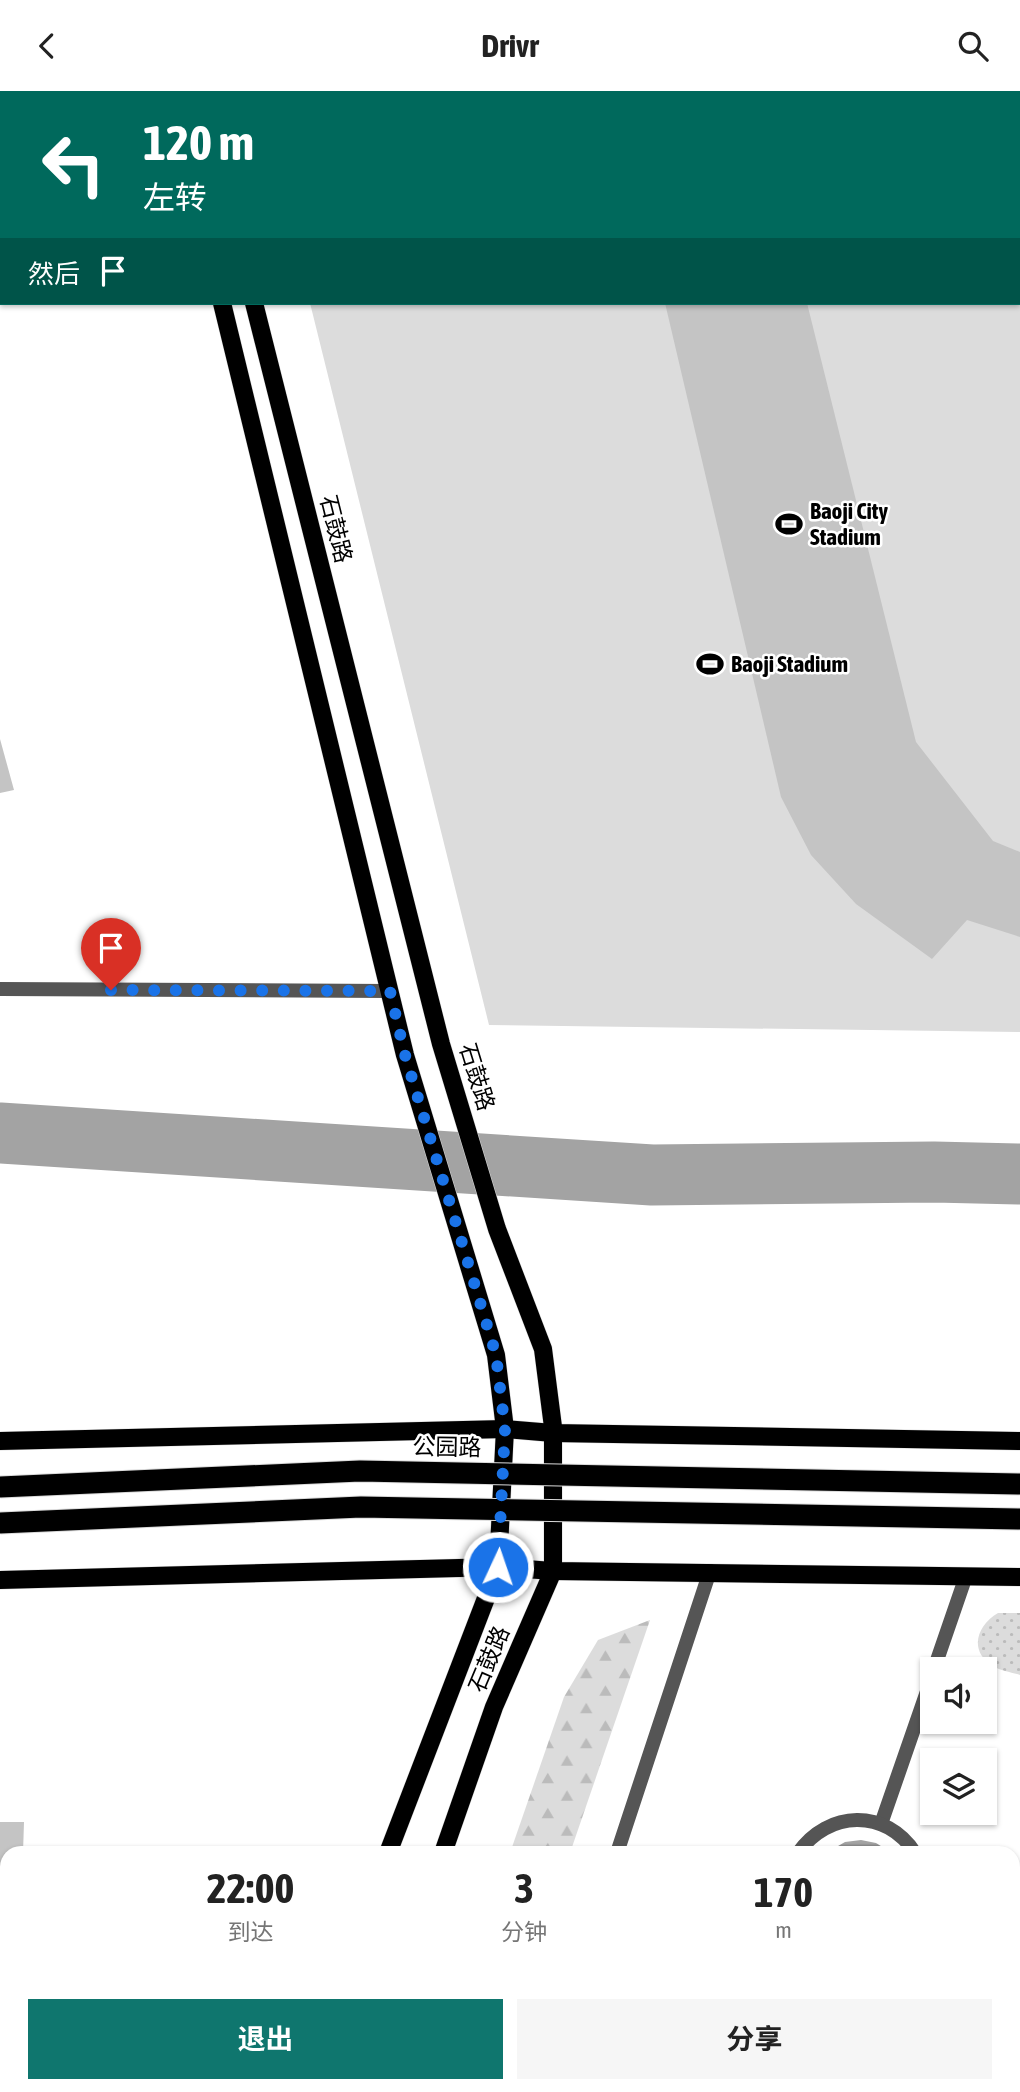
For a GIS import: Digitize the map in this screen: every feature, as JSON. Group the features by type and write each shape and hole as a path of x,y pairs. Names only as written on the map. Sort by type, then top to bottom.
{"highway":[{"name":"公园路","path":"0,1487 360,1471 1020,1484"},
{"path":"0,1523 361,1507 1020,1519"}],"main road":[{"name":"石鼓路","path":"222,305 405,1055 496,1355 505,1429 498,1567 391,1846"},
{"name":"石鼓路","path":"255,305 441,1044 497,1229 543,1349 552,1433 554,1571 494,1707 445,1846"},
{"path":"0,1441 505,1429 552,1433 1020,1441"},
{"path":"0,1580 498,1567 554,1571 1020,1577"}],"lane":[{"path":"0,989 390,991"},
{"path":"619,1846 710,1571"},
{"path":"939,1657 967,1576"},
{"path":"881,1824 920,1712"},
{"path":"803,1846 824,1827 846,1820 869,1821 891,1828 910,1846"}],"green space":[{"name":"Baoji Stadium","path":"310,305 1020,305 1020,1032 489,1025"},
{"path":"998,1613 1020,1613 1020,1675 997,1668 997,1657 983,1657 980,1653 978,1638 991,1618"},
{"path":"650,1620 572,1846 512,1846 564,1697 598,1640"}],"shaded area":[{"path":"861,1840 881,1846 838,1846 845,1842"}],"building":[{"name":"Baoji City Stadium","path":"665,305 807,305 916,742 993,841 1020,852 1020,937 967,920 932,959 856,904 811,855 781,797"},
{"path":"0,739 14,790 0,793"},
{"path":"0,1822 24,1822 23,1846 0,1846"}],"waterway":[{"path":"0,1133 652,1175 934,1172 1020,1174"}],"place":[{"name":"Baoji City Stadium","path":"789,524"},
{"name":"Baoji Stadium","path":"710,664"}],"route":[{"path":"111,990 390,991 405,1055 496,1355 505,1429 498,1567"}]}
